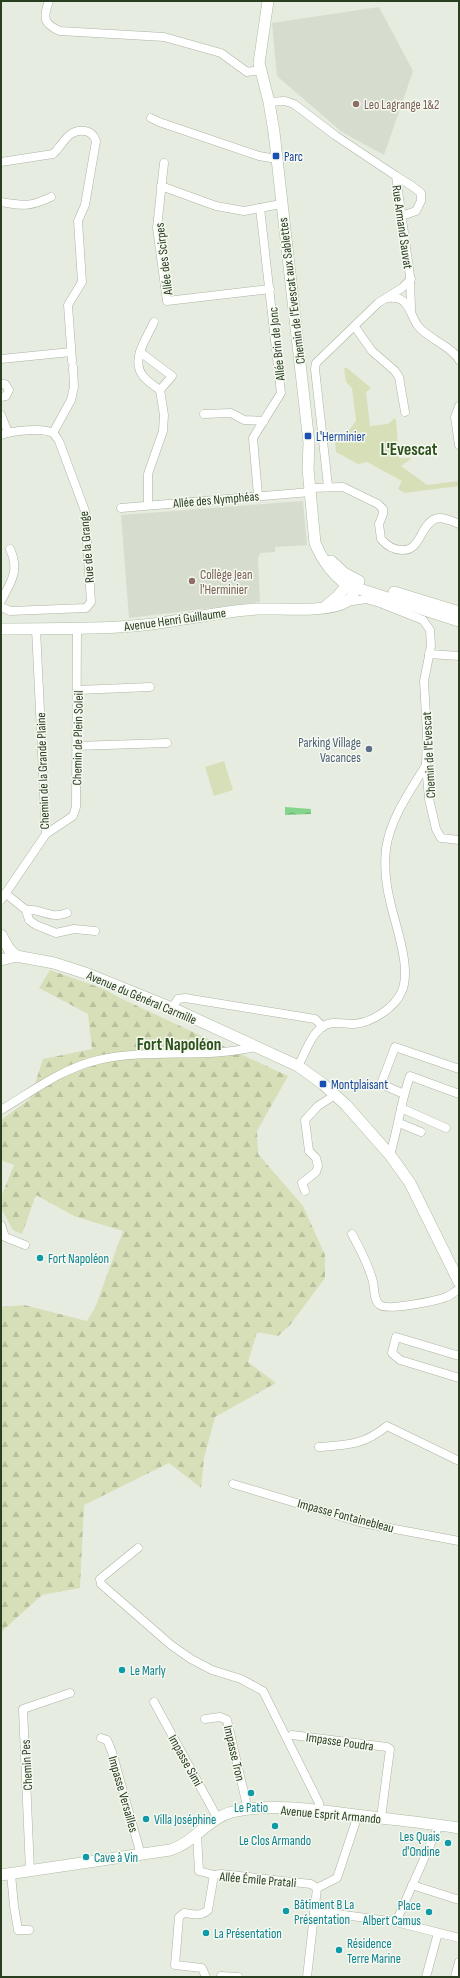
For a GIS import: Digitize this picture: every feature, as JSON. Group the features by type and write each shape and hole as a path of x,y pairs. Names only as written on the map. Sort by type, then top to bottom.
{"street":[{"path":"49,1 45,16 47,22 51,27 60,31 164,37 221,54 247,72 260,70"},
{"name":"Chemin de l'Evescat aux Sablettes","path":"268,1 259,53 260,70 269,102 277,159 309,443 308,469 315,543 319,553 332,573 353,584"},
{"name":"Rue Armand Sauvat","path":"269,102 286,101 294,104 336,136 396,176 411,279 389,298 378,303 355,327 319,359 315,369 328,486"},
{"path":"151,118 259,156 277,159"},
{"path":"1,162 53,154 67,136 74,131 88,132 94,135 96,140 85,205 78,221 82,282 68,305 74,387 71,400 53,433 42,430 4,434 1,415"},
{"name":"Allée des Scirpes","path":"164,163 157,228 167,301 270,290"},
{"path":"396,176 421,193 421,201 416,211 402,216"},
{"path":"161,186 216,206 244,211 281,204"},
{"path":"1,202 21,206 34,205 51,197"},
{"name":"Allée Brin de Jonc","path":"258,495 253,438 281,393 260,208"},
{"path":"411,279 411,310 418,326 459,359"},
{"path":"389,298 396,297 411,310"},
{"path":"148,505 148,474 163,431 164,415 160,390 143,376 137,365 140,352 154,322"},
{"path":"355,327 372,351 399,376 405,412"},
{"path":"1,358 71,352"},
{"path":"140,352 172,376 160,390"},
{"path":"1,384 5,384 9,390 6,396 1,397"},
{"path":"459,406 455,417 459,445"},
{"path":"204,414 231,413 244,420 264,421"},
{"name":"Rue de la Grange","path":"1,607 10,611 86,608 91,602 85,511 59,441 53,433"},
{"path":"310,490 328,486 343,486 378,504 383,509 383,514 379,524 381,539 395,550 405,551 414,547 428,525 435,519 445,519 459,524"},
{"name":"Allée des Nymphéas","path":"121,508 310,490"},
{"path":"1,602 15,572 14,559 10,549"},
{"path":"353,584 427,602 459,612"},
{"path":"346,602 353,584"},
{"path":"324,607 353,584"},
{"path":"353,584 459,621"},
{"name":"Avenue Henri Guillaume","path":"1,629 145,625 214,614 259,609 324,607 366,599 423,620 430,630 431,636 429,654"},
{"name":"Chemin de Plein Soleil","path":"46,834 73,816 76,807 78,690 77,628"},
{"name":"Chemin de la Grande Plaine","path":"3,897 46,834 36,629"},
{"path":"429,654 459,656"},
{"name":"Chemin de l'Evescat","path":"429,654 424,681 427,734 426,765 429,799 436,829 441,838 459,840"},
{"path":"78,690 150,687"},
{"path":"76,746 167,743"},
{"path":"298,1066 317,1032 323,1026 331,1023 355,1024 364,1021 390,1007 402,991 405,970 387,886 386,850 389,833 401,807 426,765"},
{"path":"3,897 26,910 33,909 57,917 67,913"},
{"path":"26,910 29,920 36,925 56,933 74,929 95,931"},
{"path":"1,936 9,949 16,956"},
{"path":"1,960 16,956"},
{"name":"Avenue du Général Carmille","path":"16,956 54,963 88,974 172,1008 298,1066 335,1095 390,1155 410,1183 459,1282"},
{"path":"172,1008 178,999 185,998 315,1019 323,1026"},
{"path":"1,1110 56,1075 98,1060 141,1055 240,1051 256,1047"},
{"path":"404,1094 382,1084 395,1047 459,1069"},
{"path":"390,1155 399,1123 404,1094 410,1076 459,1094"},
{"path":"305,1191 302,1183 316,1172 318,1166 316,1158 309,1151 305,1120 318,1106 335,1095"},
{"path":"401,1108 446,1128"},
{"path":"399,1123 421,1132"},
{"path":"1,1225 5,1237 25,1245"},
{"path":"352,1234 366,1263 373,1282 375,1299 380,1305 384,1307 412,1304 447,1297 459,1289"},
{"path":"459,1356 396,1337 392,1353 400,1360 459,1378"},
{"path":"319,1447 344,1445 368,1440 388,1426 459,1461"},
{"name":"Impasse Fontainebleau","path":"234,1484 363,1523 459,1541"},
{"path":"138,1548 100,1579 102,1584 171,1645 191,1659 212,1670 241,1679 263,1691 319,1803 319,1810"},
{"name":"Chemin Pes","path":"30,1871 23,1709 70,1693"},
{"name":"Impasse Simi","path":"154,1702 218,1818"},
{"name":"Impasse Tron","path":"205,1719 220,1717 227,1720 248,1810"},
{"name":"Impasse Poudra","path":"292,1734 387,1747 390,1749 381,1818"},
{"name":"Impasse Versailles","path":"101,1738 107,1740 112,1752 141,1855"},
{"name":"Avenue Esprit Armando","path":"6,1875 141,1855 177,1848 197,1835 218,1818 231,1812 248,1810 297,1808 459,1828"},
{"path":"307,1977 316,1888 337,1878 358,1815"},
{"path":"396,1922 438,1825"},
{"path":"197,1835 199,1870 214,1875"},
{"path":"6,1875 14,1906 18,1930 29,1930"},
{"name":"Allée Émile Pratali","path":"206,1977 202,1968 175,1965 176,1949 179,1917 184,1913 199,1915 204,1914 208,1910 214,1875 311,1884 316,1888"},
{"path":"412,1885 459,1900"},
{"path":"314,1911 396,1922 459,1938"},
{"path":"426,1977 438,1932"},
{"path":"455,1977 459,1962"},
{"path":"221,1977 238,1977"}],"shaded area":[{"name":"Leo Lagrange 1&2","path":"379,7 413,71 384,155 342,132 277,76 272,23"},
{"name":"Collège Jean l'Herminier","path":"303,501 307,545 275,547 275,552 260,553 258,559 260,602 129,618 121,515"}],"green space":[{"path":"344,368 347,368 371,388 366,392 370,426 388,424 395,418 399,458 412,458 401,466 427,485 459,481 459,486 405,493 398,489 402,481 367,462 358,464 336,452 335,442 340,442 356,421 352,388 346,382"},
{"path":"224,761 233,790 214,796 205,767"},
{"path":"50,970 104,989 120,998 288,1076 257,1131 258,1154 303,1206 325,1255 325,1278 290,1325 278,1336 257,1332 248,1362 276,1383 215,1417 204,1458 201,1488 169,1463 84,1505 80,1588 42,1595 1,1632 1,1307 24,1305 87,1321 95,1308 123,1231 74,1216 36,1195 22,1234 13,1230 1,1208 1,1197 14,1165 1,1160 1,1120 30,1099 43,1059 92,1049 88,1014 39,988"}],"water":[{"path":"285,807 311,809 311,814 285,815"}],"place":[{"name":"Leo Lagrange 1&2","path":"356,104"},
{"name":"Parc","path":"276,156"},
{"name":"L'Herminier","path":"308,436"},
{"name":"Collège Jean l'Herminier","path":"192,581"},
{"name":"Parking Village Vacances","path":"369,749"},
{"name":"Montplaisant","path":"323,1084"},
{"name":"Fort Napoléon","path":"40,1258"},
{"name":"Le Marly","path":"122,1670"},
{"name":"Le Patio","path":"251,1793"},
{"name":"Villa Joséphine","path":"146,1819"},
{"name":"Le Clos Armando","path":"275,1826"},
{"name":"Les Quais d'Ondine","path":"448,1843"},
{"name":"Cave à Vin","path":"86,1857"},
{"name":"Bâtiment B La Présentation","path":"286,1911"},
{"name":"Place Albert Camus","path":"429,1912"},
{"name":"La Présentation","path":"206,1933"},
{"name":"Résidence Terre Marine","path":"339,1950"}],"district":[{"name":"L'Evescat","path":"409,449"},
{"name":"Fort Napoléon","path":"179,1044"}]}
